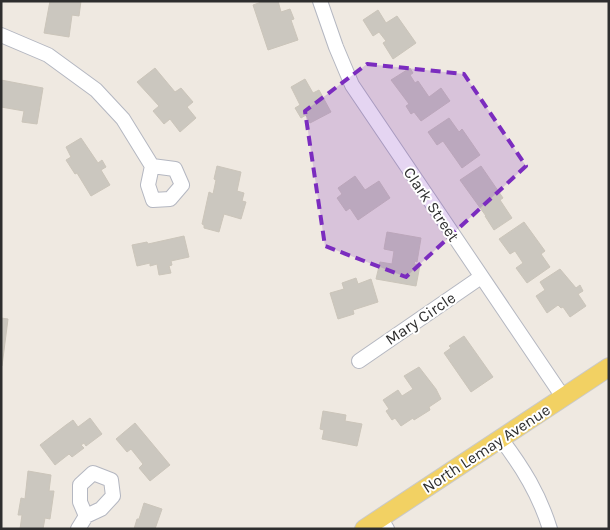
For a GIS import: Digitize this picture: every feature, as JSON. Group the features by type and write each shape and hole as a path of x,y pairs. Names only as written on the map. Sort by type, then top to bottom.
{"main road":[{"name":"North Lemay Avenue","path":"364,529 383,524 500,439 609,367"}],"street":[{"name":"Clark Street","path":"320,1 352,85 563,397"},
{"path":"1,35 48,55 96,90 123,119 152,166"},
{"name":"Mary Circle","path":"359,361 481,277"},
{"path":"500,439 529,479 542,504 550,529"},
{"path":"78,529 86,516"}],"highlighted area":[{"path":"367,64 464,74 526,166 406,277 325,246 305,111"}],"building":[{"path":"50,1 81,1 79,16 72,15 69,37 44,33"},
{"path":"264,1 278,1 281,12 290,9 294,19 291,20 298,40 268,50 253,5"},
{"path":"378,10 386,23 397,16 416,43 393,59 383,43 386,41 379,32 373,36 363,20"},
{"path":"155,68 175,92 181,88 193,102 187,107 196,118 180,132 170,119 164,124 153,111 159,106 137,82"},
{"path":"410,68 413,73 410,75 415,83 418,81 429,97 441,88 450,101 421,121 414,112 411,114 406,106 409,104 391,80"},
{"path":"305,79 313,93 319,90 331,112 310,123 306,115 301,118 295,108 300,105 291,87"},
{"path":"1,80 43,88 37,124 22,122 24,111 1,107"},
{"path":"449,118 459,132 462,129 480,155 462,168 443,141 437,145 428,132"},
{"path":"81,138 98,163 102,160 106,167 101,170 110,185 91,196 77,173 75,174 66,160 71,157 66,147"},
{"path":"217,166 241,172 237,191 244,193 242,201 246,202 241,219 224,214 219,232 204,228 202,224 209,192 213,194"},
{"path":"481,166 503,198 500,200 512,218 494,230 460,180"},
{"path":"355,176 365,190 379,181 390,198 358,220 350,208 346,211 337,198 342,194 338,188"},
{"path":"524,222 545,251 541,254 550,267 527,283 516,268 523,263 515,251 510,254 499,239"},
{"path":"387,232 421,238 417,262 415,261 414,264 420,265 416,286 376,279 380,262 392,264 394,251 384,249"},
{"path":"184,236 189,257 171,261 172,265 169,266 171,273 159,275 157,264 150,266 150,263 137,266 132,245 147,242 148,244"},
{"path":"560,269 576,288 580,285 583,291 578,294 586,306 570,317 563,307 561,308 558,305 547,313 536,296 545,290 540,282"},
{"path":"356,278 358,284 371,279 378,302 353,310 354,314 338,319 330,293 344,289 342,283"},
{"path":"1,318 8,319 2,366 1,365"},
{"path":"464,336 493,377 471,392 444,353 451,348 449,346"},
{"path":"419,367 436,389 441,399 429,407 430,410 401,426 395,418 392,420 386,411 389,409 383,400 398,390 402,396 413,389 404,376"},
{"path":"323,411 346,415 345,421 362,424 357,446 322,439 324,430 320,429"},
{"path":"90,418 102,434 86,446 84,443 81,445 84,448 72,457 69,454 55,465 40,445 73,420 78,427"},
{"path":"135,423 170,465 150,481 139,468 143,464 131,449 127,452 116,439"},
{"path":"28,471 51,475 49,491 54,491 50,519 45,518 43,529 20,529 22,515 18,515 21,498 25,499"},
{"path":"144,503 162,509 155,529 134,529"}]}
